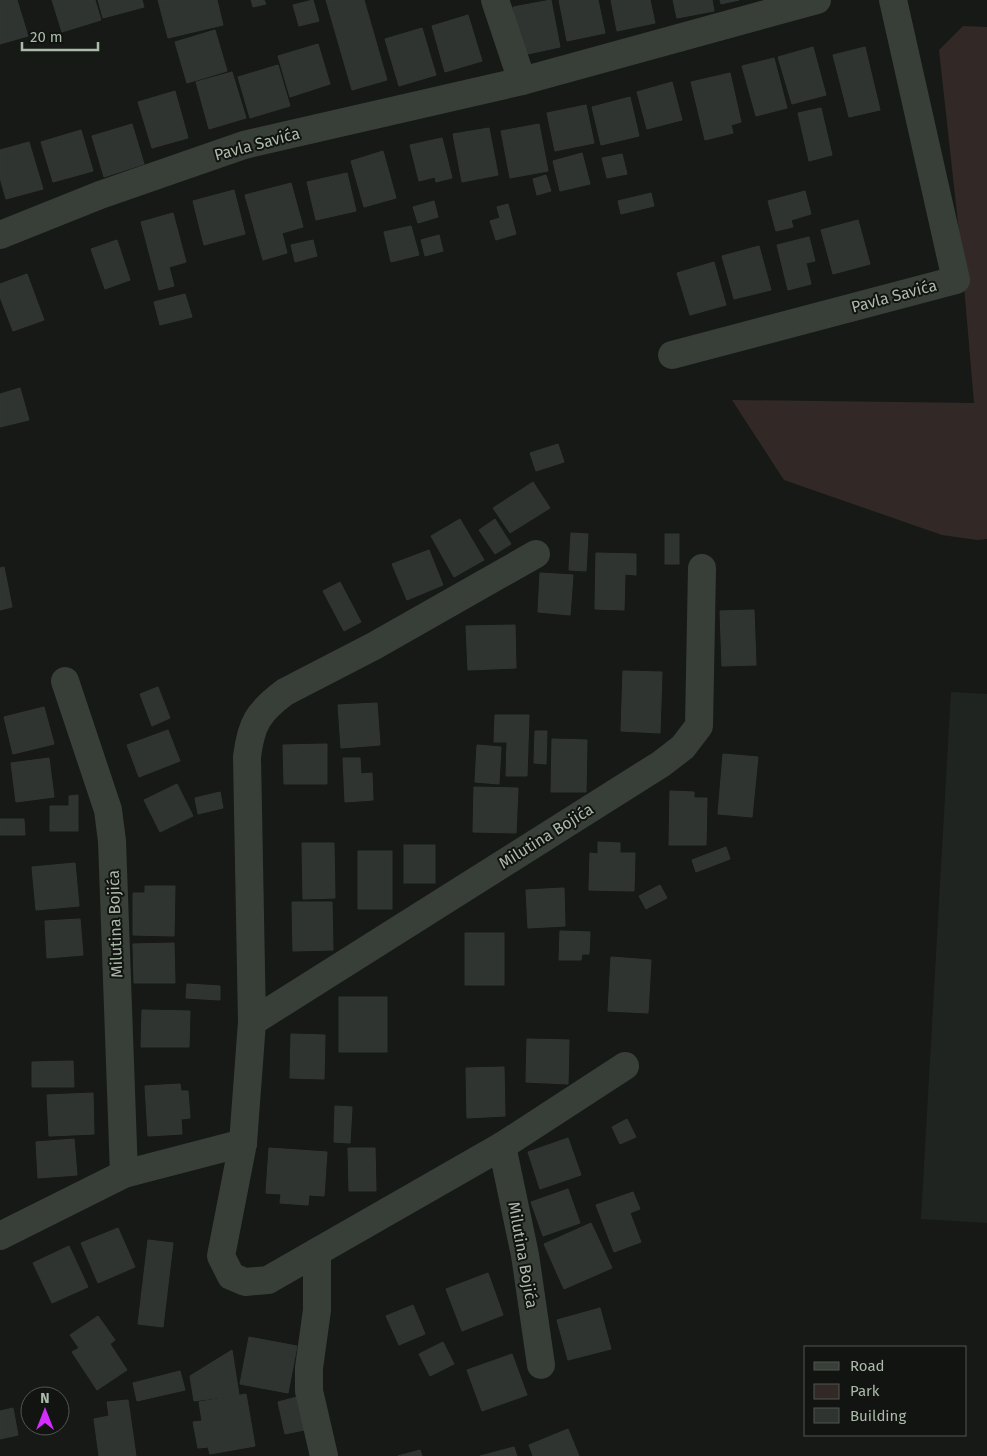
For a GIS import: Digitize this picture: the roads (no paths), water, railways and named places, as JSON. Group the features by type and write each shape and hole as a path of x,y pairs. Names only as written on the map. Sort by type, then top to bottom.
{"street":[{"path":"495,0 522,81"},
{"name":"Pavla Savića","path":"0,235 100,196 244,145 522,81 816,0"},
{"name":"Pavla Savića","path":"672,355 956,280 894,0"},
{"path":"536,554 374,646 285,692 260,713 250,735 247,757 252,1022 243,1143 221,1256 231,1276 245,1282 268,1280 502,1146 625,1066"},
{"name":"Milutina Bojića","path":"252,1022 661,764 683,747 699,726 702,568"},
{"name":"Milutina Bojića","path":"64,681 108,810 112,841 124,1174"},
{"path":"0,1236 124,1174 243,1143"},
{"name":"Milutina Bojića","path":"502,1146 525,1255 541,1365"},
{"path":"317,1252 317,1310 309,1368 309,1391 324,1456"}]}
